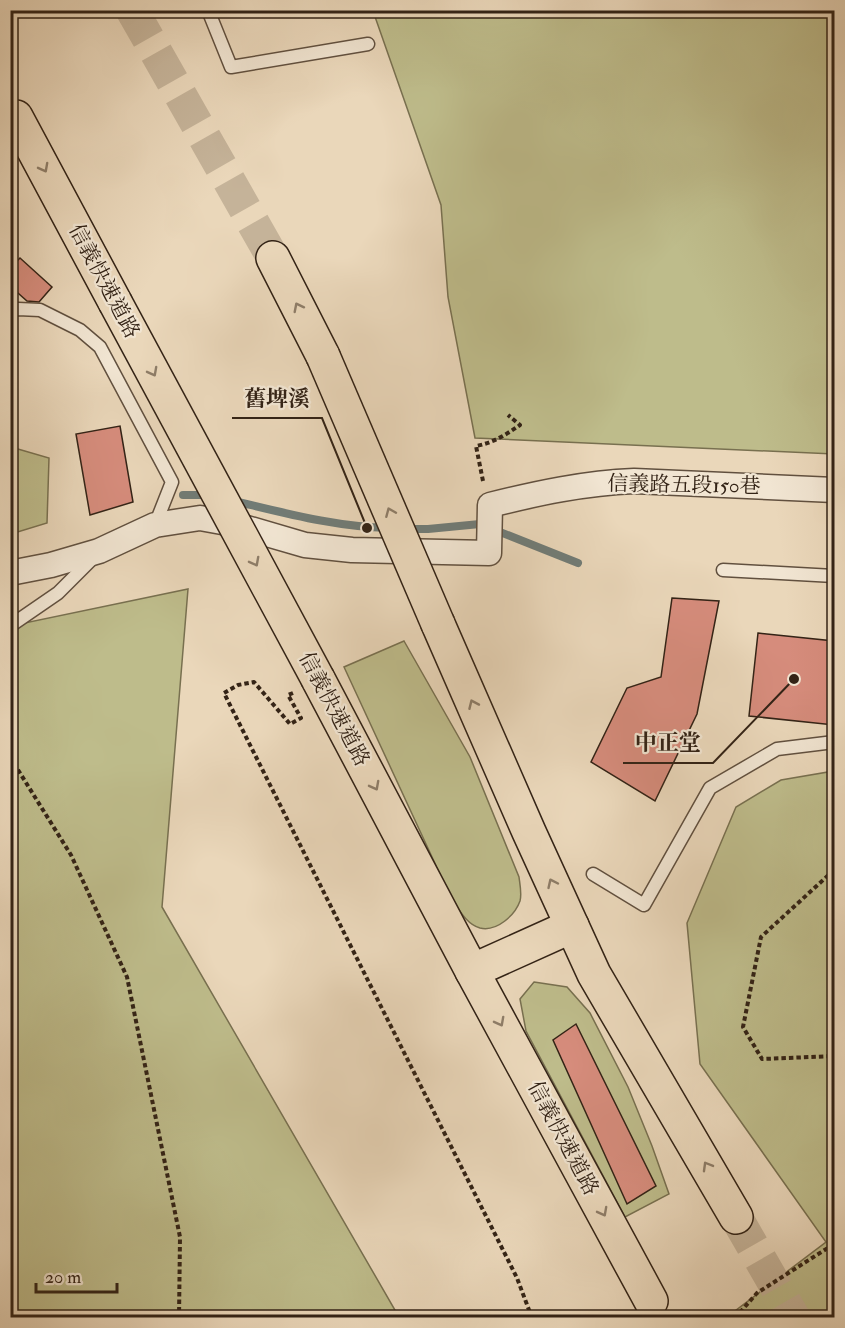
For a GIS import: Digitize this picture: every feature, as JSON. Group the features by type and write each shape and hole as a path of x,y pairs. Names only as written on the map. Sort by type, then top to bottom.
{"highway":[{"name":"信義快速道路","path":"16,117 116,302 308,685 472,971 651,1302"},
{"path":"273,258 323,356 529,832 594,974 736,1217"},
{"path":"472,971 572,926"}],"street":[{"name":"信義路五段150巷","path":"490,505 543,491 625,481 834,490"},
{"path":"10,573 51,565 99,551 155,525 200,518 233,524 305,545 352,550 489,554 490,505"}],"lane":[{"path":"208,10 231,67 368,44"},
{"path":"10,311 40,310 80,330 100,347 172,482 155,525"},
{"path":"10,626 58,593 99,551"},
{"path":"723,570 834,576"},
{"path":"593,874 644,905 710,788 777,749 834,742"}],"path":[{"path":"490,505 476,446 485,445 504,436 520,425 508,416"},
{"path":"308,685 288,695 301,718 290,724 254,682 238,685 224,693 517,1278 532,1317"},
{"path":"10,757 71,855 127,977 180,1237 179,1317"},
{"path":"834,870 761,937 742,1027 762,1059 834,1056"},
{"path":"735,1317 757,1293 834,1244"}],"shaded area":[{"path":"373,11 834,11 834,454 475,438 448,297 441,205"},
{"path":"11,447 49,458 47,523 11,534"},
{"path":"188,589 162,907 399,1317 11,1317 10,626"},
{"path":"404,641 470,757 519,877 521,895 518,906 510,917 493,927 486,929 475,926 463,916 451,898 344,667"},
{"path":"834,771 834,1317 727,1317 826,1242 700,1064 687,923 736,807 781,780"},
{"path":"534,982 567,987 590,1013 628,1087 652,1146 669,1194 625,1217 526,1031 520,999"}],"building":[{"path":"20,258 52,287 39,302 27,301 10,286 10,268"},
{"path":"120,426 133,502 90,515 76,434"},
{"path":"672,598 719,601 697,714 655,801 591,762 627,688 661,677"},
{"path":"758,633 834,641 834,725 749,716"},
{"path":"576,1024 656,1186 627,1204 553,1040"}],"waterway":[{"path":"183,495 209,495"},
{"path":"234,501 330,522 389,528"},
{"path":"405,529 480,524 578,563"}],"tunnel":[{"path":"132,10 273,258"},
{"path":"736,1217 794,1318"}],"place":[{"name":"舊埤溪","path":"367,528"},
{"name":"中正堂","path":"794,679"}]}
